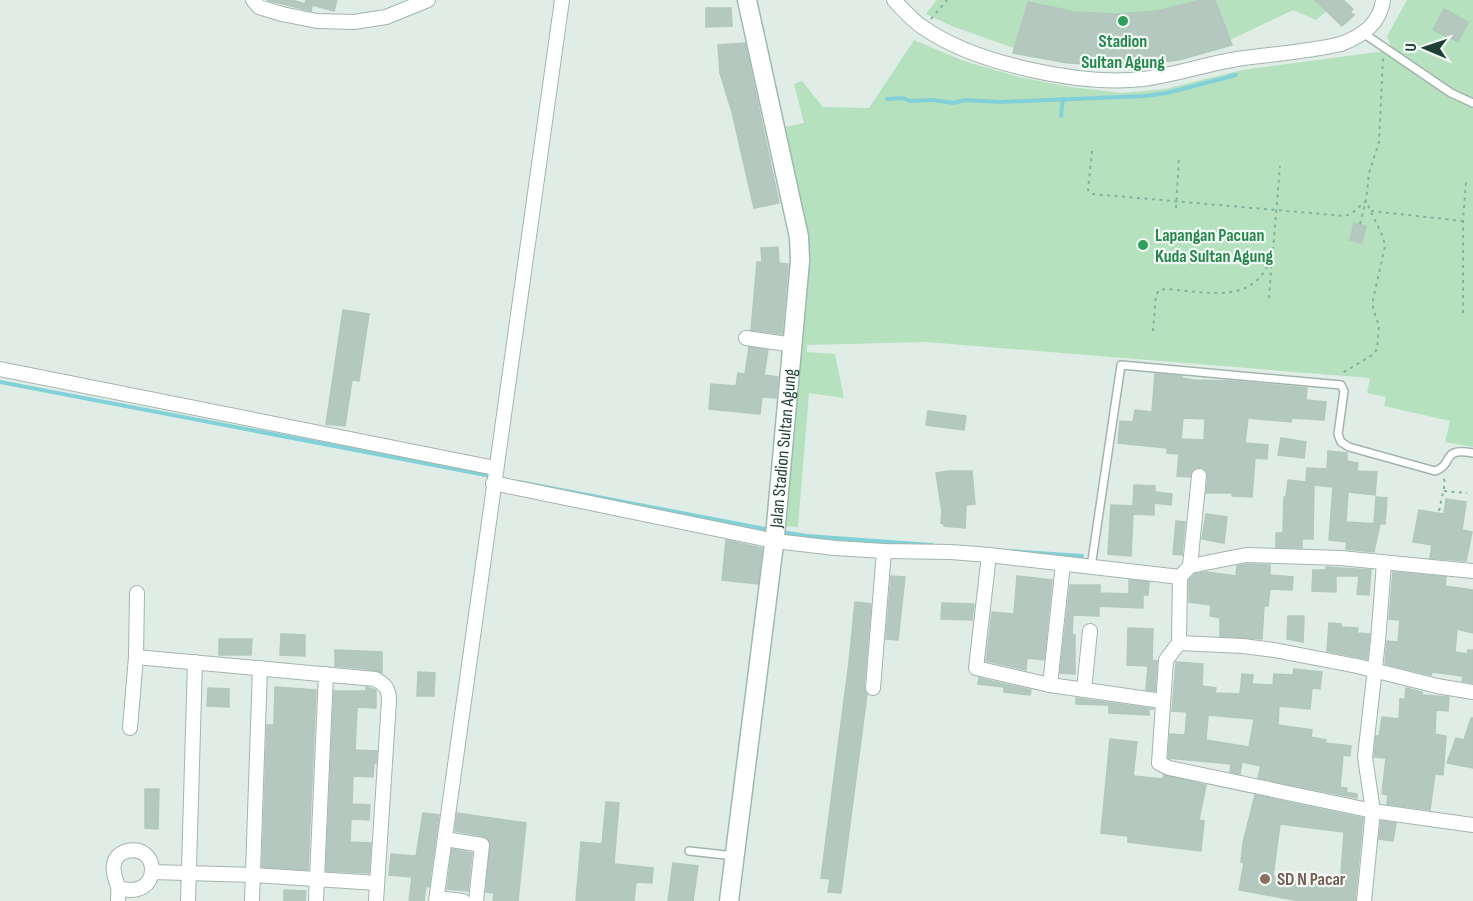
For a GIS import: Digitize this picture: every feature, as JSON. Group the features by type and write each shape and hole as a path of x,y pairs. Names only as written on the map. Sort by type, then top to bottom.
{"main road":[{"name":"Jalan Stadion Sultan Agung","path":"729,901 776,534 800,261 799,237 747,0"}],"street":[{"path":"253,0 259,7 317,21 354,22 386,17 408,4 428,0"},
{"path":"463,901 436,899 562,0"},
{"path":"894,0 923,28 960,47 1004,62 1082,78 1122,80 1161,76 1237,59 1328,47 1353,39 1372,26 1383,0"},
{"path":"746,338 794,345"},
{"path":"0,369 494,476 776,534 884,551 989,555 1180,578"},
{"path":"1199,476 1190,566 1180,578 1179,643 1166,660 1159,763 1169,768 1373,811 1473,825"},
{"path":"873,688 884,551"},
{"path":"989,555 975,668 1050,685 1162,701"},
{"path":"1190,566 1246,555 1341,558 1473,571"},
{"path":"1364,901 1373,811 1365,757 1384,563"},
{"path":"1050,685 1063,564"},
{"path":"130,728 136,657 137,593"},
{"path":"1084,690 1090,631"},
{"path":"1179,643 1274,650 1473,692"},
{"path":"136,657 375,679 385,684 389,691 376,901"},
{"path":"188,901 195,662"},
{"path":"252,901 260,668"},
{"path":"316,901 326,674"},
{"path":"445,839 482,845 476,901"},
{"path":"127,851 137,851 146,855 152,872 150,884 145,890 118,895 113,873 114,863 119,855 127,851"},
{"path":"152,872 254,875 377,883"}],"lane":[{"path":"1363,33 1451,93 1473,103"},
{"path":"1091,567 1121,365 1341,385 1344,391 1338,434 1341,442 1349,447 1432,471 1438,470 1454,452 1473,453"},
{"path":"689,851 735,856"}],"path":[{"path":"923,28 947,0"},
{"path":"1360,224 1366,201 1369,173 1379,142 1383,46"},
{"path":"1092,151 1090,193 1345,216 1351,214 1366,201"},
{"path":"1176,208 1179,158"},
{"path":"1269,298 1280,166"},
{"path":"1463,313 1463,221 1466,181"},
{"path":"1341,385 1344,372 1374,354 1377,349 1378,322 1372,304 1385,246 1366,201"},
{"path":"1371,211 1463,221"},
{"path":"1154,331 1156,295 1159,290 1225,293 1240,291 1259,279 1268,266 1273,251"},
{"path":"1438,470 1445,481 1439,511"},
{"path":"1444,490 1467,493"}],"green space":[{"name":"Stadion Sultan Agung","path":"937,0 1315,0 1327,11 1316,20 1293,10 1230,40 1232,45 1203,53 1149,63 1097,65 1042,59 1013,53 1014,48 954,27 926,14"},
{"path":"1407,0 1473,0 1473,100 1437,79 1391,47 1387,36"},
{"name":"Lapangan Pacuan Kuda Sultan Agung","path":"914,40 964,61 1019,77 1070,87 1123,93 1165,89 1242,70 1385,51 1446,94 1473,107 1473,447 1445,442 1450,421 1384,406 1386,397 1367,393 1370,378 926,342 807,345 807,352 835,354 844,398 809,393 798,527 785,526 807,251 785,127 804,123 794,84 802,81 823,107 869,108"}],"building":[{"path":"267,0 292,0 312,6 311,11"},
{"path":"306,0 337,0 334,11 305,3"},
{"name":"Stadion Sultan Agung","path":"1201,0 1215,0 1232,45 1179,60 1120,66 1068,63 1013,53 1028,2 1075,12 1117,14 1157,11"},
{"path":"1315,0 1343,0 1353,9 1350,12 1354,15 1342,26"},
{"path":"706,8 731,8 732,26 706,27"},
{"path":"1444,9 1468,22 1458,42 1433,30"},
{"path":"745,43 779,203 754,208 732,112 720,73 718,45"},
{"path":"1354,223 1366,226 1362,243 1350,240"},
{"path":"778,247 779,263 788,264 782,334 751,330 757,262 762,262 761,248"},
{"path":"343,310 369,314 359,381 352,380 345,426 326,424"},
{"path":"749,347 768,350 764,375 778,377 776,398 762,397 760,414 709,409 711,384 736,386 738,373 745,374"},
{"path":"1155,374 1182,376 1182,378 1193,380 1233,381 1307,388 1306,400 1326,402 1324,420 1292,418 1291,422 1248,418 1245,443 1268,445 1267,459 1255,458 1252,497 1232,496 1232,493 1206,493 1208,476 1204,468 1195,468 1190,477 1177,476 1179,454 1167,453 1167,448 1118,443 1120,421 1133,422 1135,410 1152,412","holes":["1183,418 1205,419 1204,440 1181,439"]},
{"path":"928,411 966,416 964,430 926,425"},
{"path":"1281,438 1306,442 1304,458 1278,455"},
{"path":"1328,451 1347,453 1347,461 1358,463 1357,471 1377,472 1375,495 1348,492 1346,522 1380,524 1374,552 1346,549 1347,542 1329,540 1333,487 1314,485 1313,539 1302,539 1302,548 1276,547 1276,533 1283,533 1284,497 1286,497 1288,480 1306,482 1307,468 1327,469"},
{"path":"972,471 975,504 966,505 965,528 944,526 941,523 942,512 936,473"},
{"path":"1134,485 1155,486 1155,492 1172,494 1171,505 1154,503 1154,515 1133,514 1131,556 1108,554 1111,505 1133,506"},
{"path":"1376,497 1387,498 1385,524 1374,523"},
{"path":"1446,499 1466,502 1462,530 1472,532 1466,561 1430,558 1432,545 1413,542 1419,510 1444,514"},
{"path":"1206,514 1227,517 1224,543 1202,539"},
{"path":"1176,521 1185,522 1182,555 1173,554"},
{"path":"726,540 762,548 758,584 722,580"},
{"path":"1270,565 1270,575 1293,577 1292,590 1270,589 1268,606 1264,606 1262,639 1220,636 1220,618 1210,616 1211,605 1189,602 1189,580 1195,574 1206,572 1236,576 1237,566"},
{"path":"1326,567 1371,570 1369,595 1357,594 1359,576 1336,576 1336,592 1312,591 1313,570 1326,570"},
{"path":"1393,572 1446,577 1445,586 1473,590 1473,633 1457,629 1455,652 1467,654 1468,650 1473,650 1473,683 1462,681 1463,676 1432,672 1431,675 1385,664 1387,641 1398,642 1400,620 1389,619"},
{"path":"891,576 905,577 898,640 886,639"},
{"path":"1017,576 1052,580 1044,660 1027,658 1026,670 986,661 992,612 1014,614"},
{"path":"1129,580 1149,582 1148,595 1143,595 1143,608 1099,606 1099,616 1073,615 1075,674 1060,673 1070,585 1100,585 1100,593 1129,594"},
{"path":"855,602 871,604 864,687 867,694 841,893 828,892 830,879 821,878"},
{"path":"942,603 974,604 972,620 941,619"},
{"path":"1288,616 1304,616 1303,642 1287,639"},
{"path":"1329,623 1341,624 1341,627 1358,628 1357,633 1370,634 1367,659 1327,651"},
{"path":"1128,628 1153,629 1152,660 1157,661 1155,691 1146,690 1148,666 1127,665"},
{"path":"281,634 305,635 305,656 280,655"},
{"path":"219,639 252,639 251,655 219,655"},
{"path":"335,650 382,652 382,673 335,666"},
{"path":"1176,662 1203,664 1202,686 1216,688 1215,693 1240,694 1242,674 1253,675 1252,684 1273,685 1274,674 1293,675 1294,669 1322,672 1320,689 1312,688 1310,709 1279,706 1278,725 1312,730 1311,737 1326,740 1325,743 1351,746 1350,756 1343,755 1340,787 1347,788 1346,792 1357,794 1357,798 1258,778 1261,766 1242,762 1240,774 1230,772 1231,764 1168,758 1170,734 1185,735 1187,712 1172,711","holes":["1208,715 1254,719 1249,747 1206,740"]},
{"path":"418,672 435,673 434,696 417,696"},
{"path":"979,678 1031,690 1030,695 1004,692 1004,687 978,684"},
{"path":"275,687 316,690 308,870 262,867 267,725 274,725"},
{"path":"366,687 376,690 376,708 357,707 355,750 377,751 376,763 374,763 373,777 353,776 352,804 370,805 369,820 351,819 350,842 371,843 369,873 326,871 334,691 366,691"},
{"path":"208,688 229,689 229,707 207,706"},
{"path":"1406,688 1422,692 1422,695 1449,697 1448,711 1436,710 1435,734 1446,736 1443,775 1435,774 1430,810 1387,804 1388,795 1382,794 1386,758 1374,757 1376,736 1379,736 1382,717 1399,719 1400,699 1405,699"},
{"path":"1076,698 1154,709 1149,709 1149,715 1109,713 1109,705 1076,704"},
{"path":"1471,718 1473,718 1473,768 1447,763 1456,738 1464,740"},
{"path":"1110,739 1137,742 1133,776 1163,779 1164,775 1206,785 1199,820 1204,821 1201,851 1128,842 1128,836 1101,833"},
{"path":"145,789 159,789 158,829 145,828"},
{"path":"1255,795 1363,818 1355,901 1300,901 1239,890 1244,863 1241,862 1243,843","holes":["1280,824 1344,832 1340,888 1273,876"]},
{"path":"606,802 619,803 614,864 653,868 652,883 636,882 634,901 576,901 581,842 602,844"},
{"path":"423,813 439,815 429,887 426,886 424,901 409,901 412,877 389,875 391,854 416,856"},
{"path":"457,813 526,823 518,901 493,901 494,893 486,892 490,842 483,836 455,831"},
{"path":"1381,821 1396,823 1393,841 1379,839"},
{"path":"452,849 472,853 468,891 447,889"},
{"path":"673,863 698,866 693,901 668,901"},
{"path":"284,890 306,891 305,901 284,901"}],"waterway":[{"path":"887,99 903,98 910,101 933,100 953,103 965,100 1001,102 1145,96 1167,93 1236,75"},
{"path":"1061,116 1063,99"},
{"path":"0,382 491,476"},
{"path":"519,482 771,530"},
{"path":"782,532 807,536 932,545"},
{"path":"1009,551 1082,556"}],"place":[{"name":"Stadion Sultan Agung","path":"1123,21"},
{"name":"Lapangan Pacuan Kuda Sultan Agung","path":"1143,245"},
{"name":"SD N Pacar","path":"1265,879"}]}
